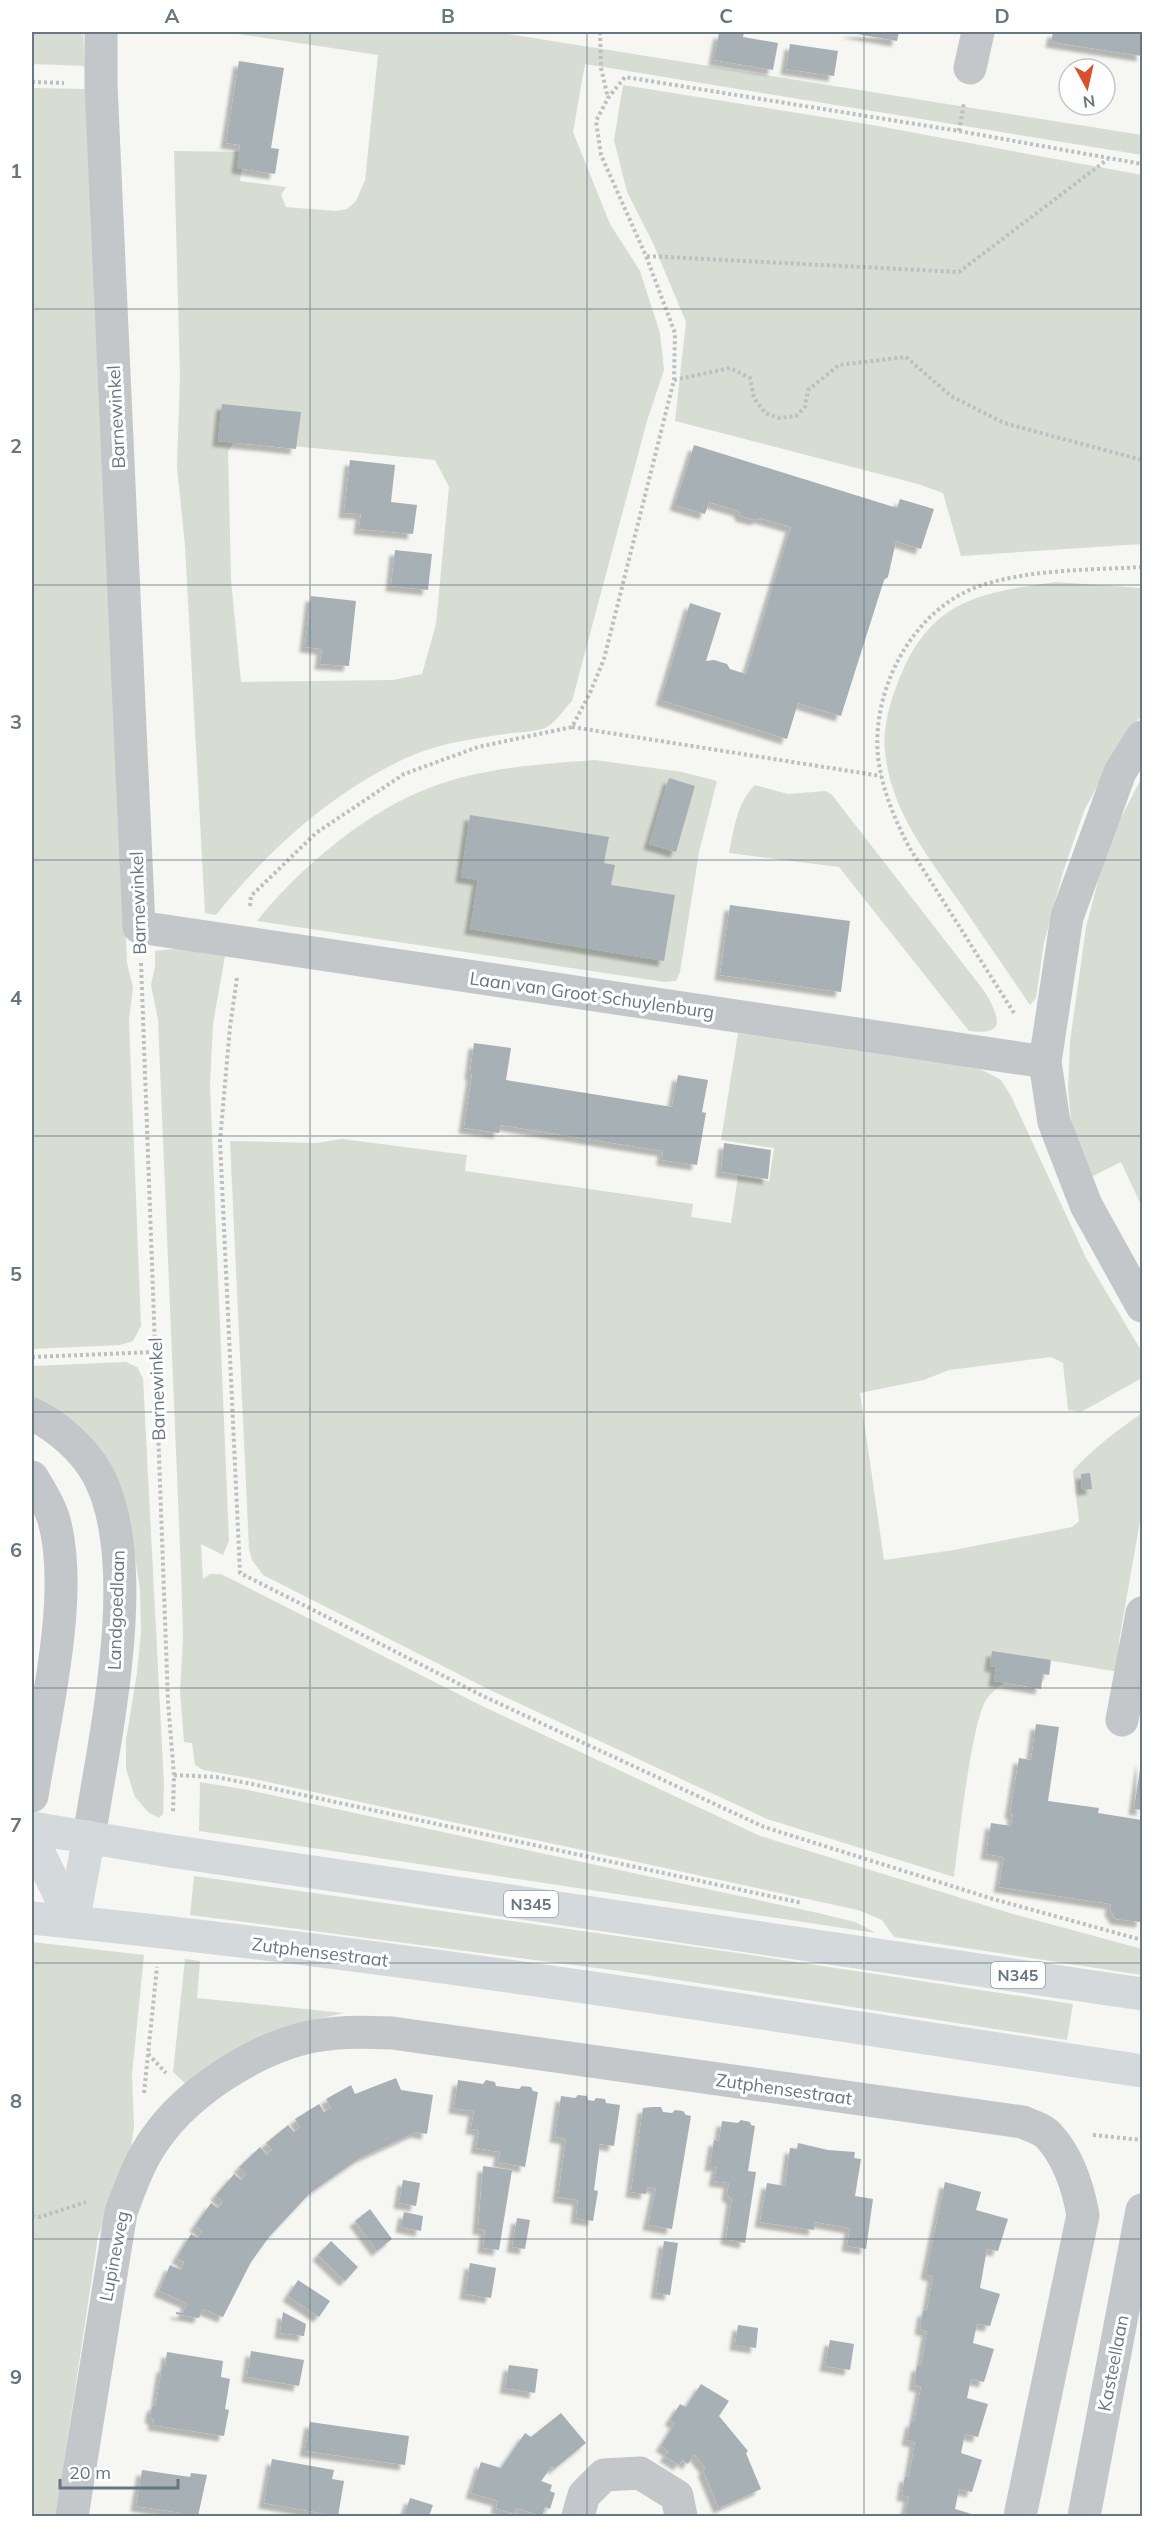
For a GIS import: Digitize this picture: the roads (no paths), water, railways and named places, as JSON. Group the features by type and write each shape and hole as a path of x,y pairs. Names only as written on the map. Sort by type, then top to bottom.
{"main road":[{"name":"N345","path":"32,1828 170,1851 1143,1994"},
{"path":"73,1922 88,1837"},
{"path":"32,1839 73,1922"},
{"name":"Zutphensestraat","path":"32,1918 161,1932 693,2001 1143,2071"}],"street":[{"name":"Barnewinkel","path":"101,32 101,85 139,927"},
{"path":"970,68 978,32"},
{"path":"1143,737 1120,772 1067,917 1045,1062 1054,1122 1086,1205 1143,1306"},
{"name":"Laan van Groot Schuylenburg","path":"139,927 1045,1062"},
{"name":"Landgoedlaan","path":"32,1414 71,1442 92,1466 111,1507 118,1542 119,1600 114,1673 88,1837"},
{"path":"32,1477 44,1495 53,1519 60,1578 54,1660 32,1796"},
{"path":"1122,1719 1143,1613"},
{"name":"Zutphensestraat","path":"156,2138 192,2100 241,2065 266,2052 305,2038 347,2032 392,2033 1023,2122 1048,2134 1065,2160 1078,2189 1083,2215 1020,2517"},
{"name":"Lupineweg","path":"72,2517 105,2298 121,2212 138,2168 156,2138"},
{"name":"Kasteellaan","path":"1084,2517 1143,2210"},
{"path":"578,2517 584,2495 604,2475 640,2473 677,2496 681,2517"}]}
